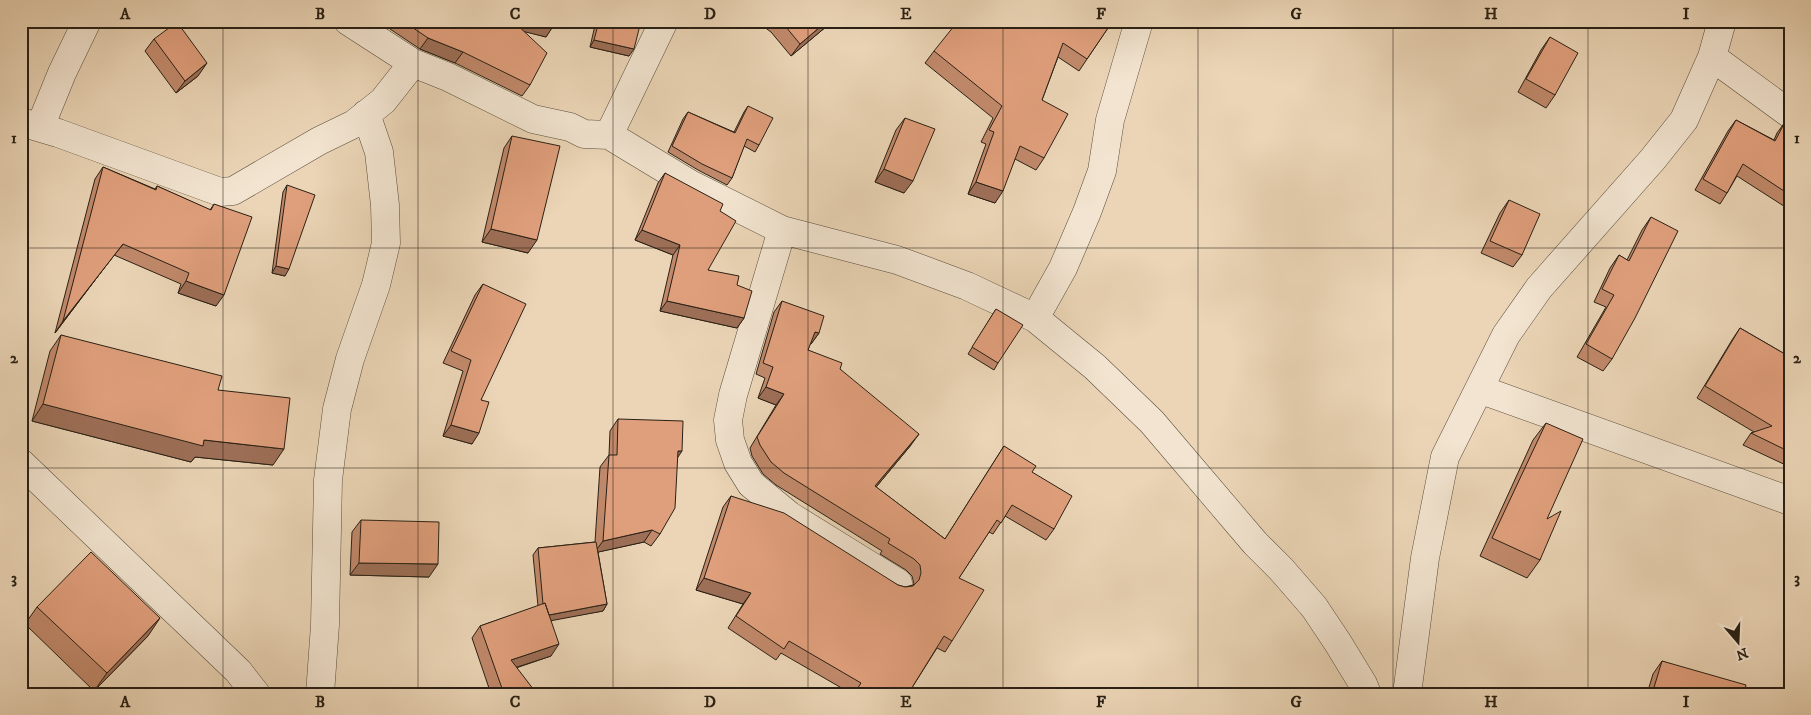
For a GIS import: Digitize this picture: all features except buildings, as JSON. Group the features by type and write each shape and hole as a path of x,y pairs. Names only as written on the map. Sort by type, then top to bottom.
{"street":[{"path":"87,21 62,73 31,125 220,192 233,191 319,141 354,124 383,100 413,63"},
{"path":"348,21 413,63 448,77 534,120 570,127 584,134 609,135 690,184 782,230 897,260 967,286 1035,318 1094,367 1152,422 1255,544 1281,569 1314,607 1363,684 1367,694"},
{"path":"609,135 664,21"},
{"path":"1035,318 1063,268 1088,212 1102,171 1110,120 1139,21"},
{"path":"1407,694 1425,558 1445,457 1506,335 1539,288 1653,160 1684,120 1712,57 1722,21"},
{"path":"1712,57 1790,114"},
{"path":"320,694 325,625 328,480 336,409 350,359 376,285 386,243 385,205 378,152 366,114"},
{"path":"782,230 733,395 728,420 730,440 738,463 751,484 790,516 898,583"},
{"path":"1479,389 1790,501"},
{"path":"21,463 238,671 256,694"}]}
